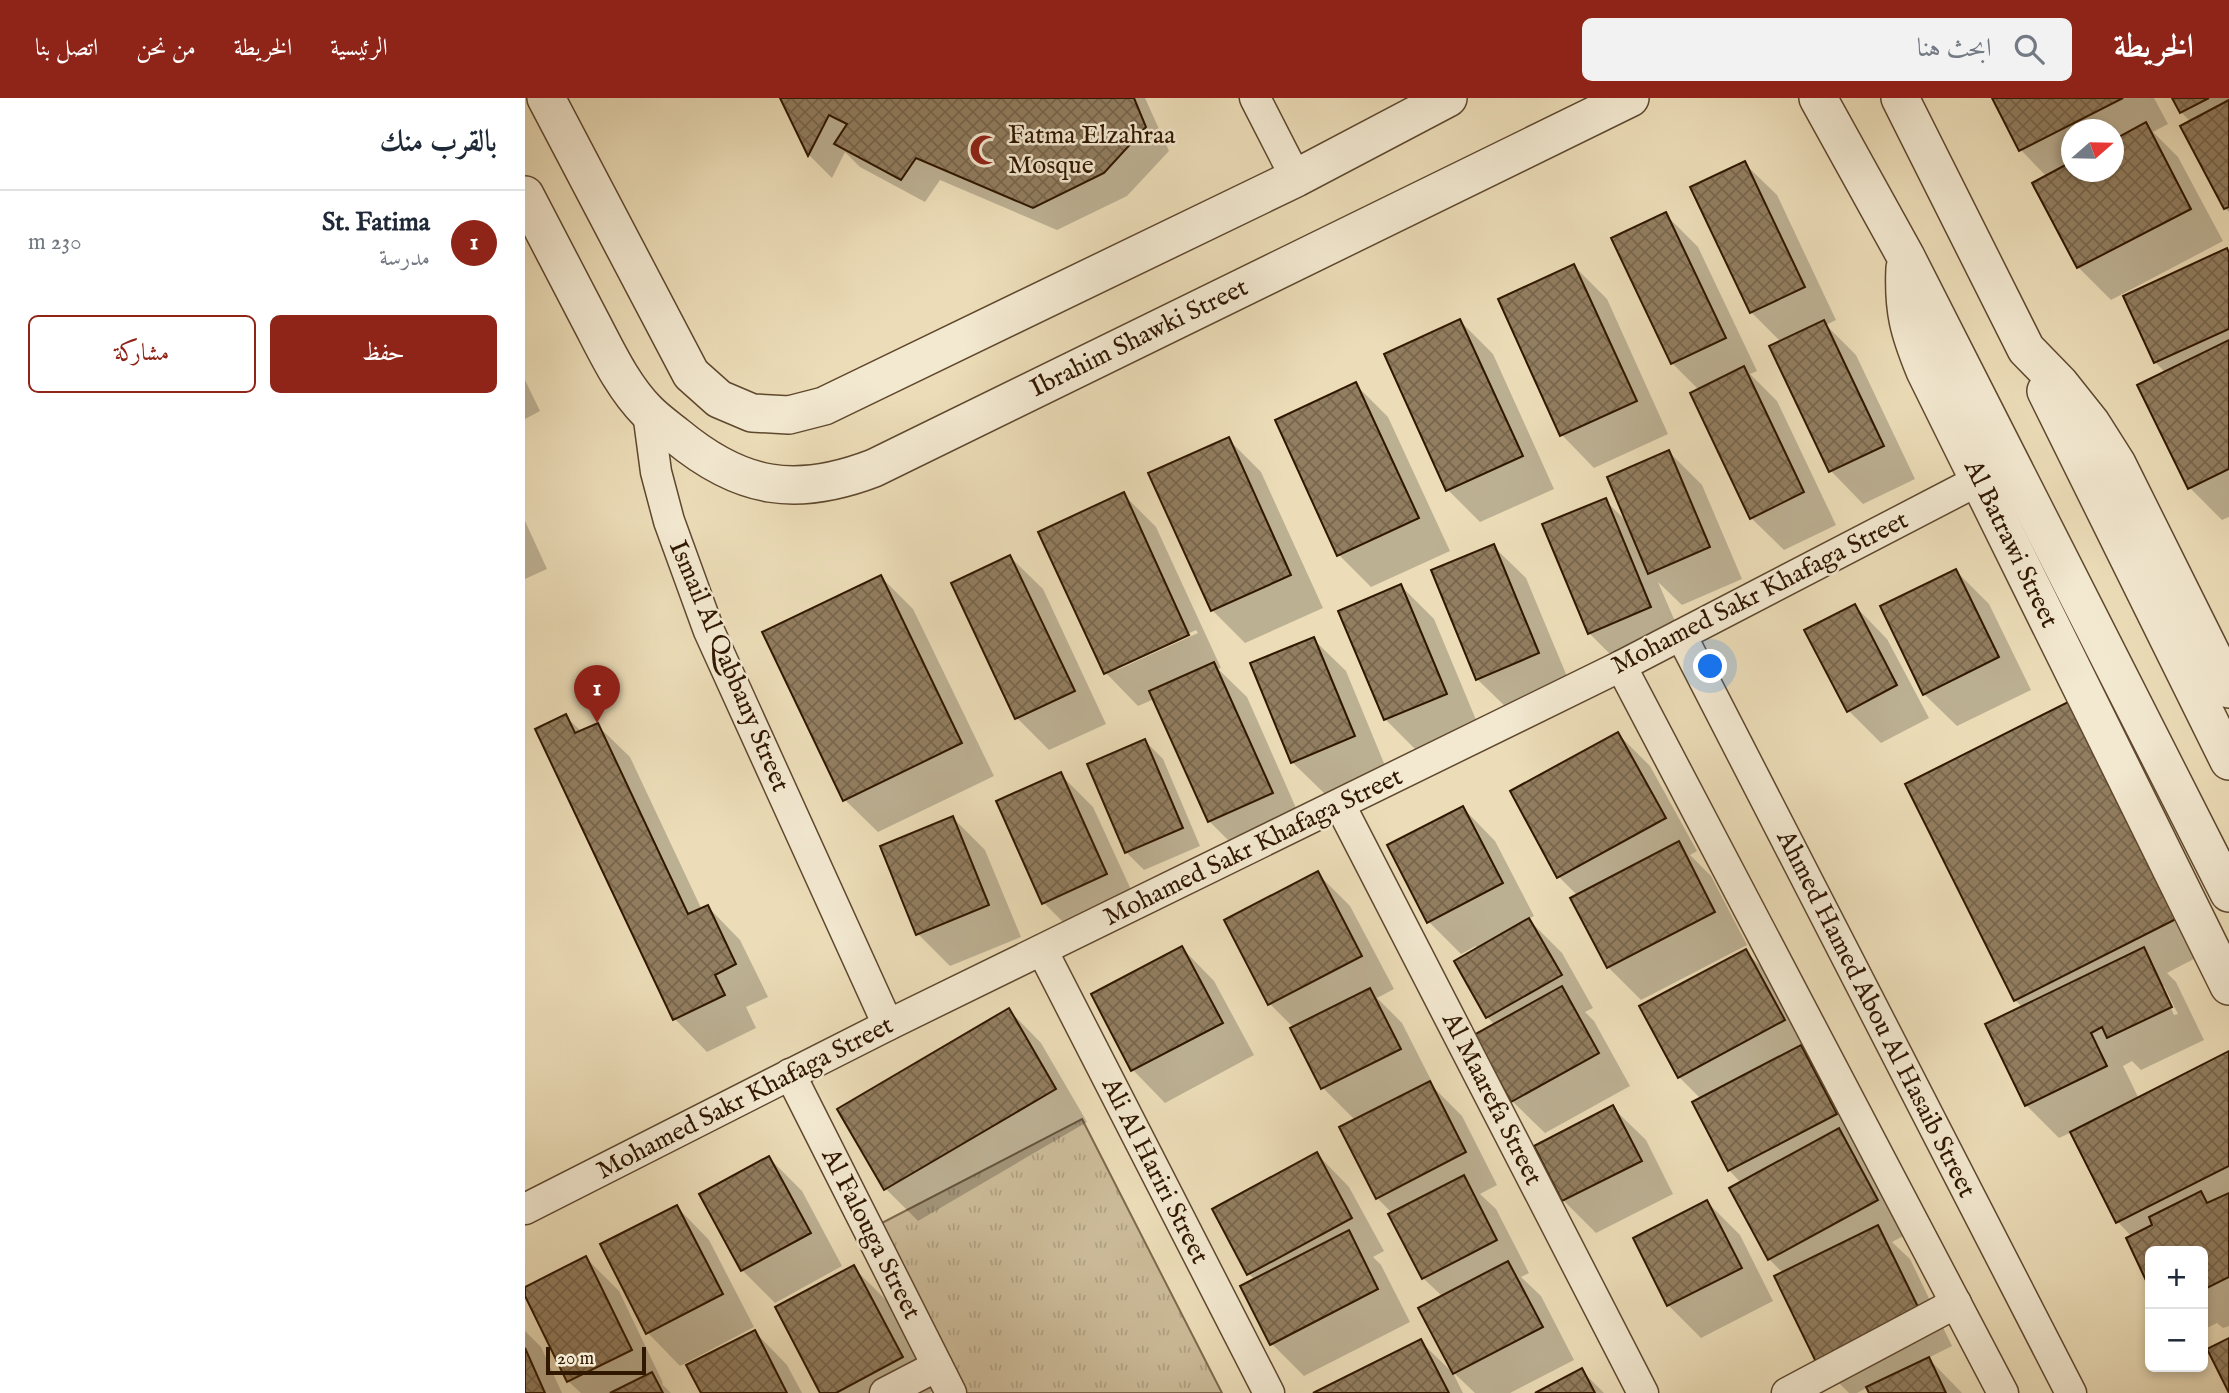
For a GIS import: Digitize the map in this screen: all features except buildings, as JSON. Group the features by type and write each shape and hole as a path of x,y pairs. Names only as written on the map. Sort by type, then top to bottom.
{"street":[{"path":"546,98 691,374 719,399 752,413 789,415 824,406 1296,178 1448,98"},
{"path":"1255,98 1296,178"},
{"name":"Ibrahim Shawki Street","path":"647,412 713,463 738,475 765,483 793,486 820,485 848,478 874,468 1630,98"},
{"path":"1818,98 1906,257 2229,893"},
{"path":"1900,98 2229,761"},
{"name":"Ismail Al Qabbany Street","path":"525,195 608,354 647,412 656,472 669,521 709,631 888,1025"},
{"name":"Al Batrawi Street","path":"1906,257 1904,296 1910,335 1925,372 2229,986"},
{"path":"2026,349 2060,384 2091,423 2117,464 2228,684"},
{"name":"Mohamed Sakr Khafaga Street","path":"525,1209 888,1025 1621,666 1979,480"},
{"name":"Ahmed Hamed Abou Al Hasaib Street","path":"1681,635 2071,1393"},
{"path":"1621,666 2003,1393"},
{"name":"Al Maarefa Street","path":"1340,805 1643,1393"},
{"name":"Ali Al Hariri Street","path":"1042,950 1269,1393"},
{"name":"Al Falouga Street","path":"790,1074 951,1393"},
{"path":"1787,1393 1956,1303"},
{"path":"885,1393 937,1366"}],"green space":[{"path":"1082,1119 1222,1393 960,1393 878,1225"}],"place":[{"name":"Fatma Elzahraa Mosque","path":"985,150"},
{"name":"St. Fatima","path":"597,723"}]}
